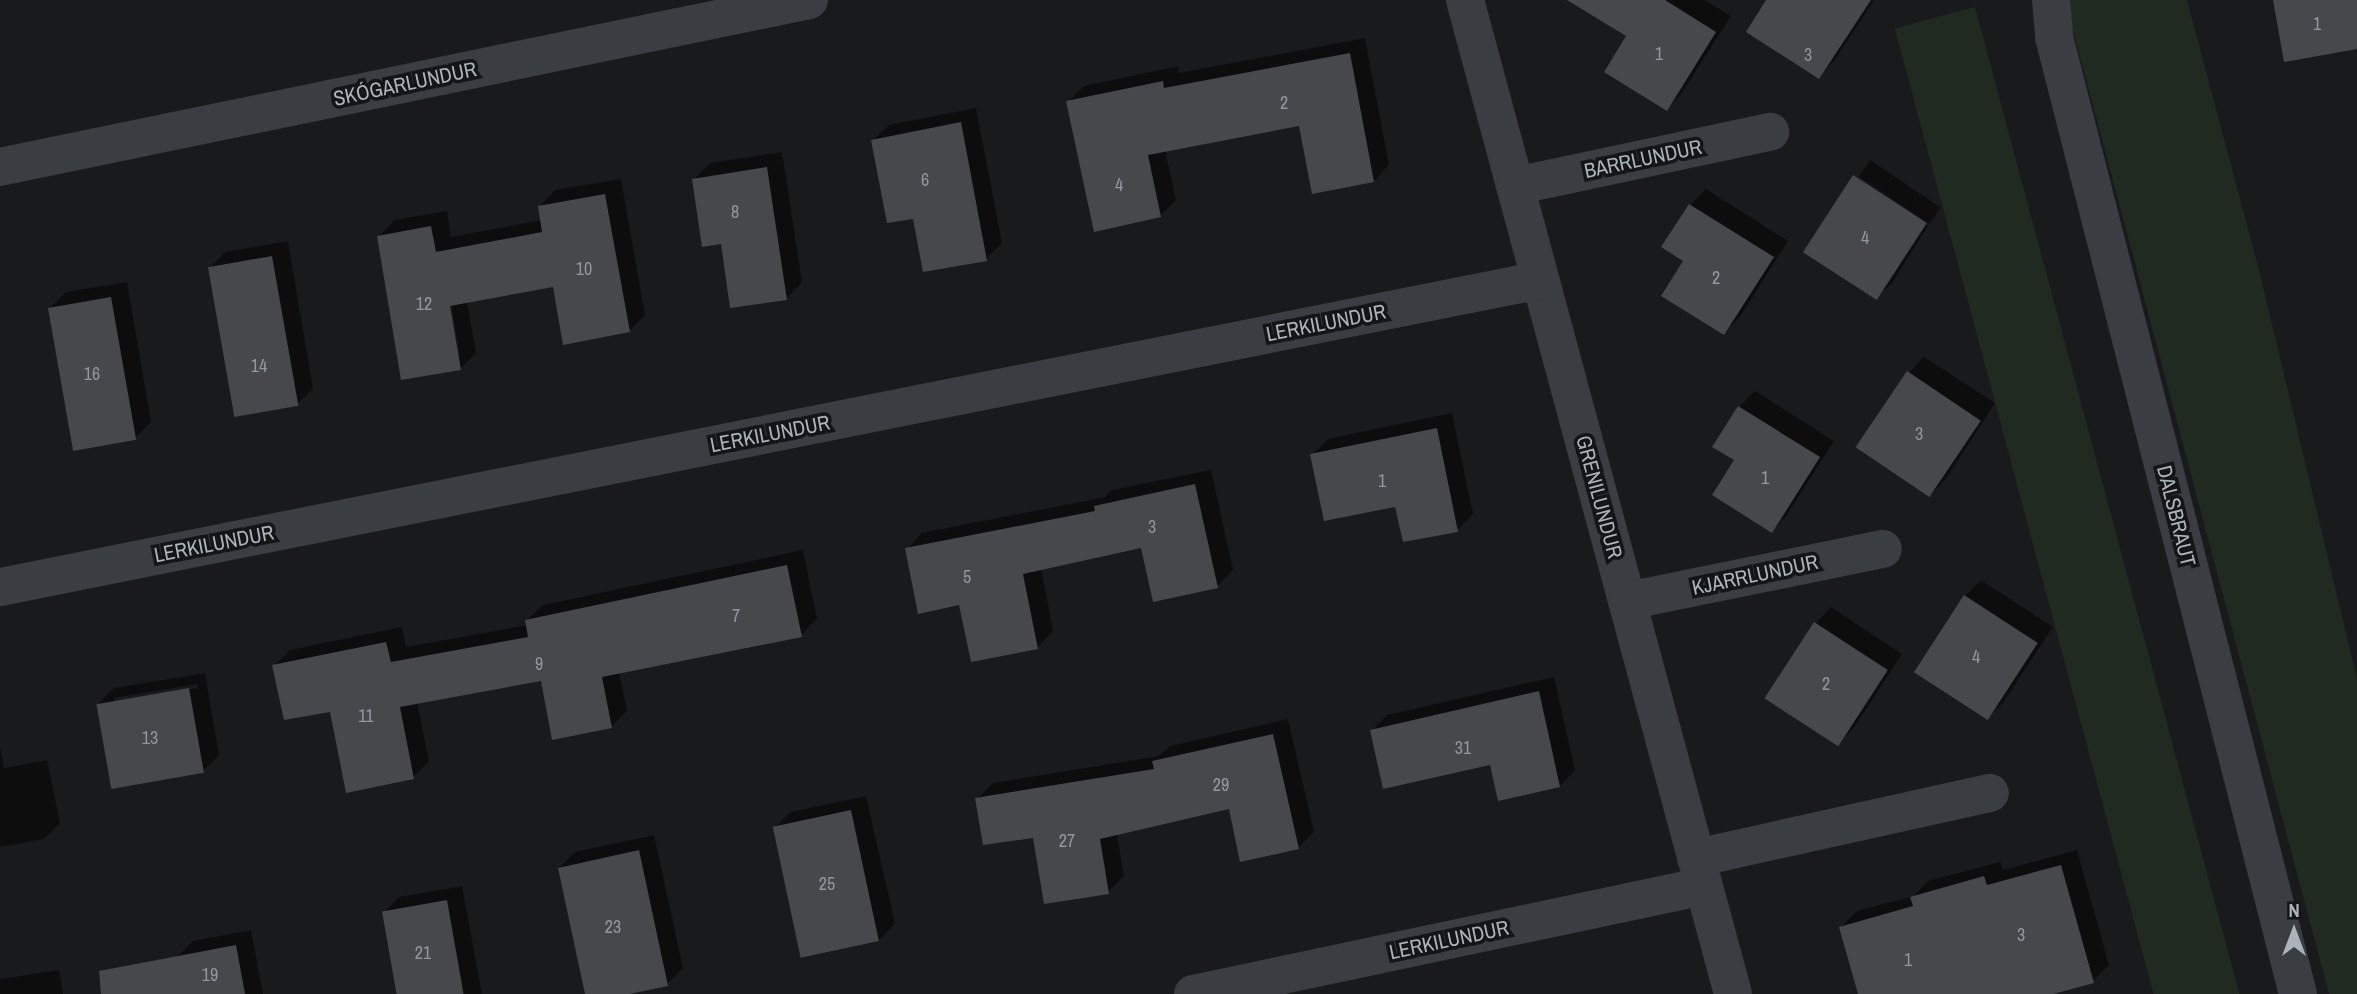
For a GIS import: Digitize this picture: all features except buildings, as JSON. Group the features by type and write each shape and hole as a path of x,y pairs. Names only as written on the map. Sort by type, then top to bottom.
{"street":[{"name":"SKÓGARLUNDUR","path":"0,167 809,0"},
{"name":"GRENILUNDUR","path":"1465,0 1733,994"},
{"name":"DALSBRAUT","path":"2033,0 2054,37"},
{"name":"DALSBRAUT","path":"2051,0 2054,37 2298,994"},
{"name":"BARRLUNDUR","path":"1515,186 1770,132"},
{"name":"LERKILUNDUR","path":"0,587 1541,280"},
{"name":"KJARRLUNDUR","path":"1627,601 1883,549"},
{"name":"LERKILUNDUR","path":"1193,994 1700,872 1990,793"}],"shaded area":[{"path":"2065,0 2187,0 2259,270 2357,679 2357,994 2329,994"},
{"path":"1975,7 2239,994 2154,994 1895,28"}]}
